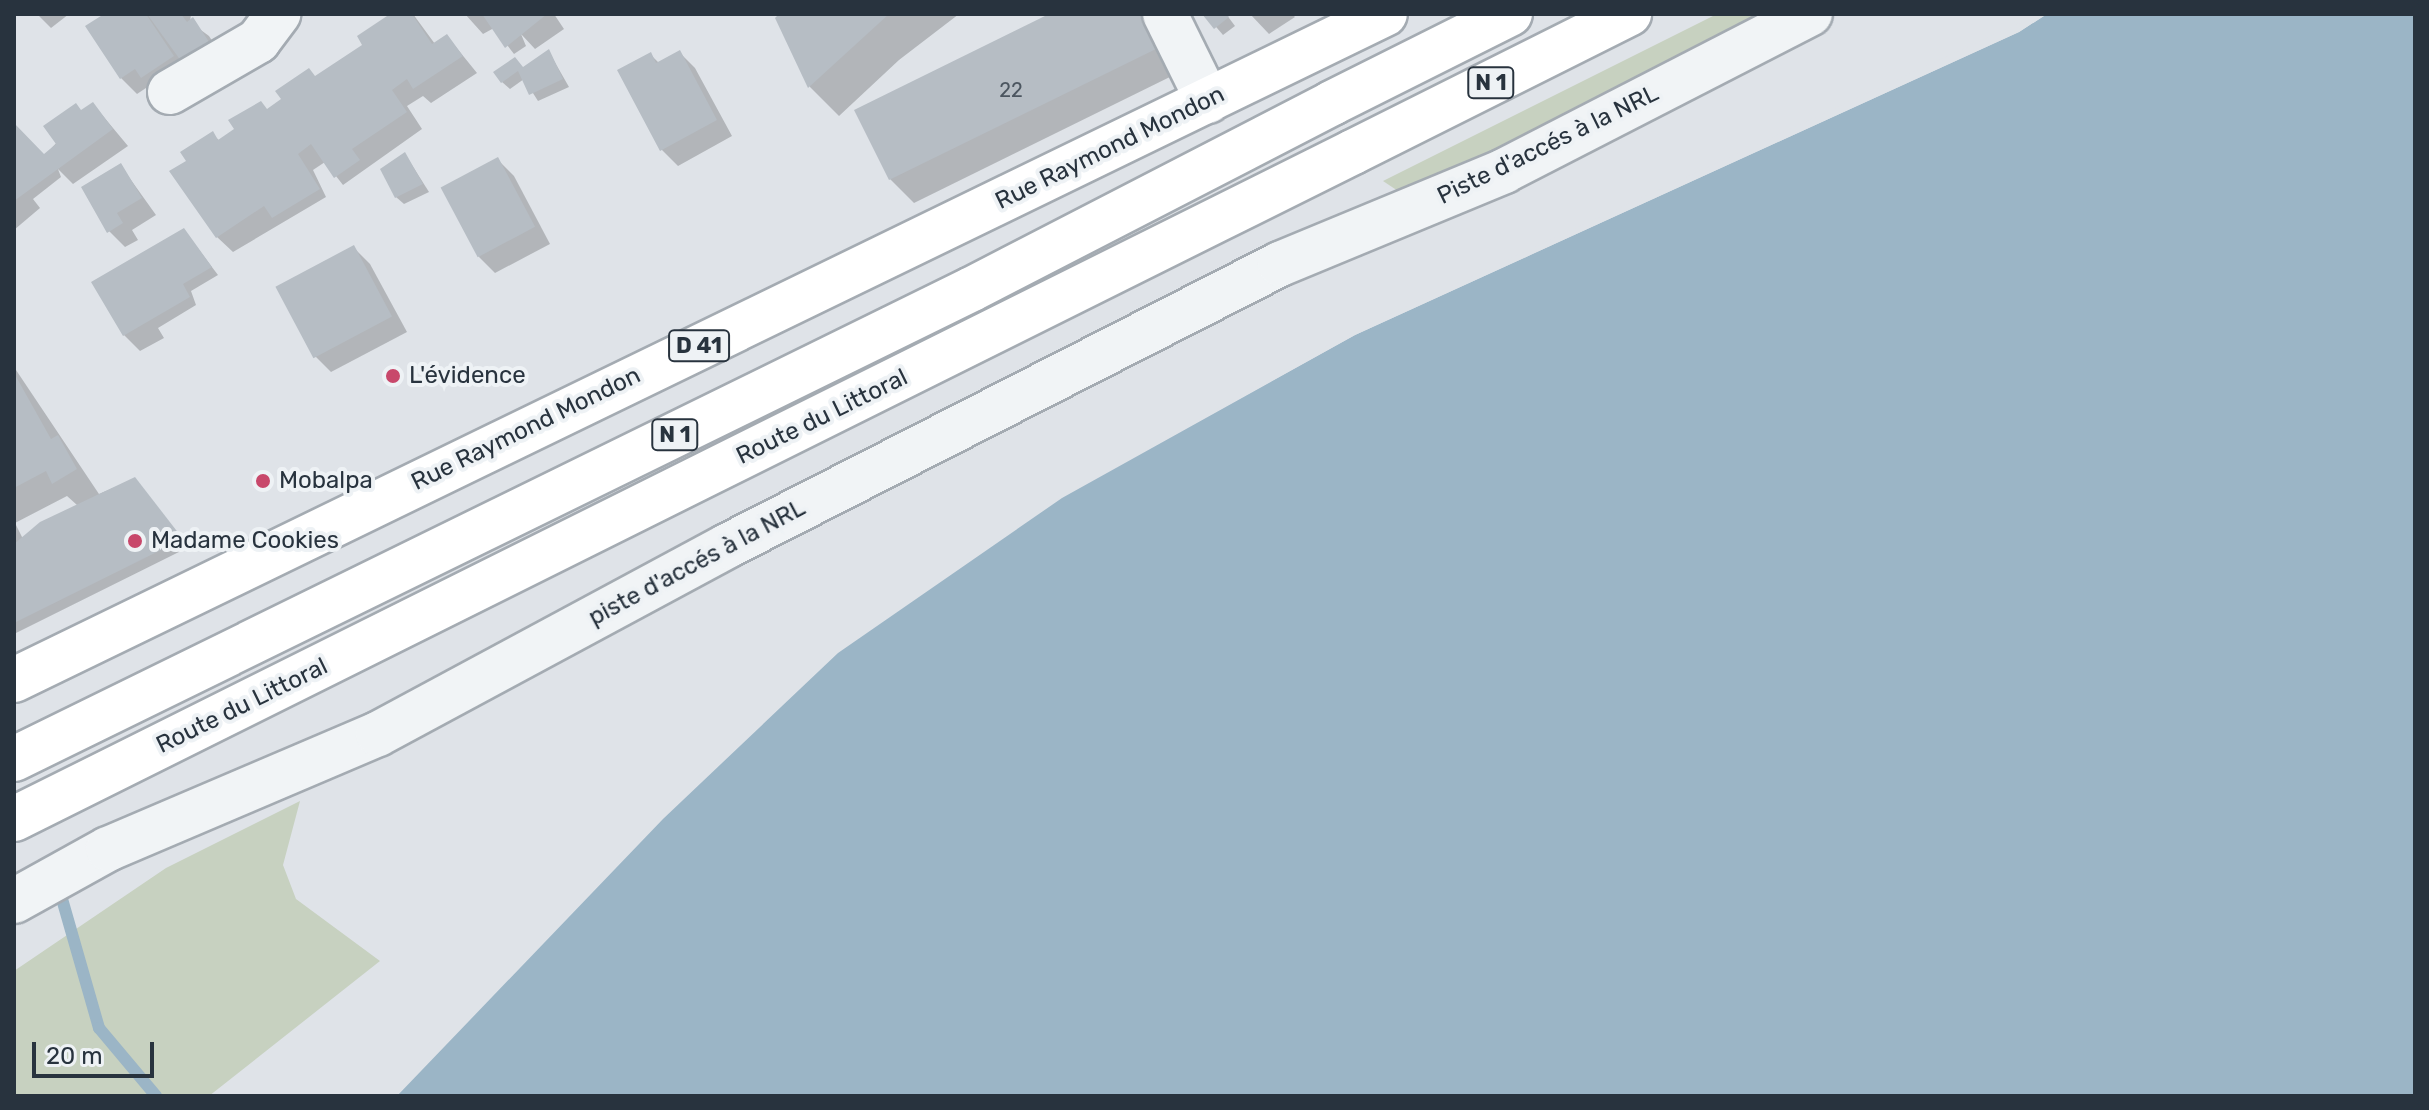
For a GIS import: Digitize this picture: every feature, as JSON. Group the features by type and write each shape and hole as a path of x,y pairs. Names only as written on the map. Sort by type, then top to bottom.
{"main road":[{"name":"Rue Raymond Mondon","path":"14,680 1385,14"},
{"name":"Route du Littoral","path":"14,759 972,289 1510,14"},
{"name":"Route du Littoral","path":"14,819 1629,14"}],"street":[{"path":"170,92 258,41 278,14"},
{"path":"1165,14 1208,101"},
{"name":"Piste d'accés à la NRL","path":"1280,264 1504,171 1810,14"},
{"name":"piste d'accés à la NRL","path":"14,901 108,849 378,734 727,546 1280,264"}],"green space":[{"path":"1717,14 1770,14 1451,175 1401,193 1383,181"},
{"path":"300,801 283,865 296,899 380,961 209,1096 14,1096 14,971 166,868"}],"water":[{"path":"2047,14 2415,14 2415,1096 397,1096 663,819 838,653 1062,498 1355,335 2019,32"}],"pier":[{"path":"2039,14 2047,14 2019,32 1355,335 1031,514 1353,331"}],"building":[{"path":"104,14 146,14 174,56 141,78 135,69 120,79 85,26"},
{"path":"147,14 181,14 187,22 193,17 209,42 181,61"},
{"path":"390,14 412,14 432,44 447,34 463,56 413,89 407,79 392,90 407,112 352,149 360,160 334,178 311,144 298,154 320,189 272,218 264,206 216,238 169,171 186,161 180,152 213,131 218,140 234,129 228,120 261,101 267,109 281,99 275,91 309,68 315,76 362,45 357,36"},
{"path":"482,14 547,14 505,48"},
{"path":"779,14 889,14 808,88 775,18"},
{"path":"1049,14 1141,14 1158,48 889,180 854,110"},
{"path":"1202,14 1226,14 1229,17 1214,29"},
{"path":"549,49 563,79 529,95 518,71 501,83 493,72 515,57 523,67"},
{"path":"680,50 717,120 660,151 617,70 651,52 656,63"},
{"path":"93,102 113,129 14,201 14,123 44,154 56,144 43,126 76,103 81,110"},
{"path":"405,152 423,184 395,198 380,169"},
{"path":"498,157 535,227 478,257 441,188"},
{"path":"121,163 142,198 117,213 123,223 107,233 81,187"},
{"path":"184,228 212,267 183,284 190,297 123,336 91,282"},
{"path":"354,245 392,317 313,358 275,287"},
{"path":"14,373 51,439 58,435 77,469 52,484 46,471 14,488"},
{"path":"135,477 183,539 14,623 14,544 40,522"}],"waterway":[{"path":"58,885 99,1028 156,1096"}],"place":[{"name":"L'évidence","path":"393,376"},
{"name":"Mobalpa","path":"263,481"},
{"name":"Madame Cookies","path":"135,541"}]}
